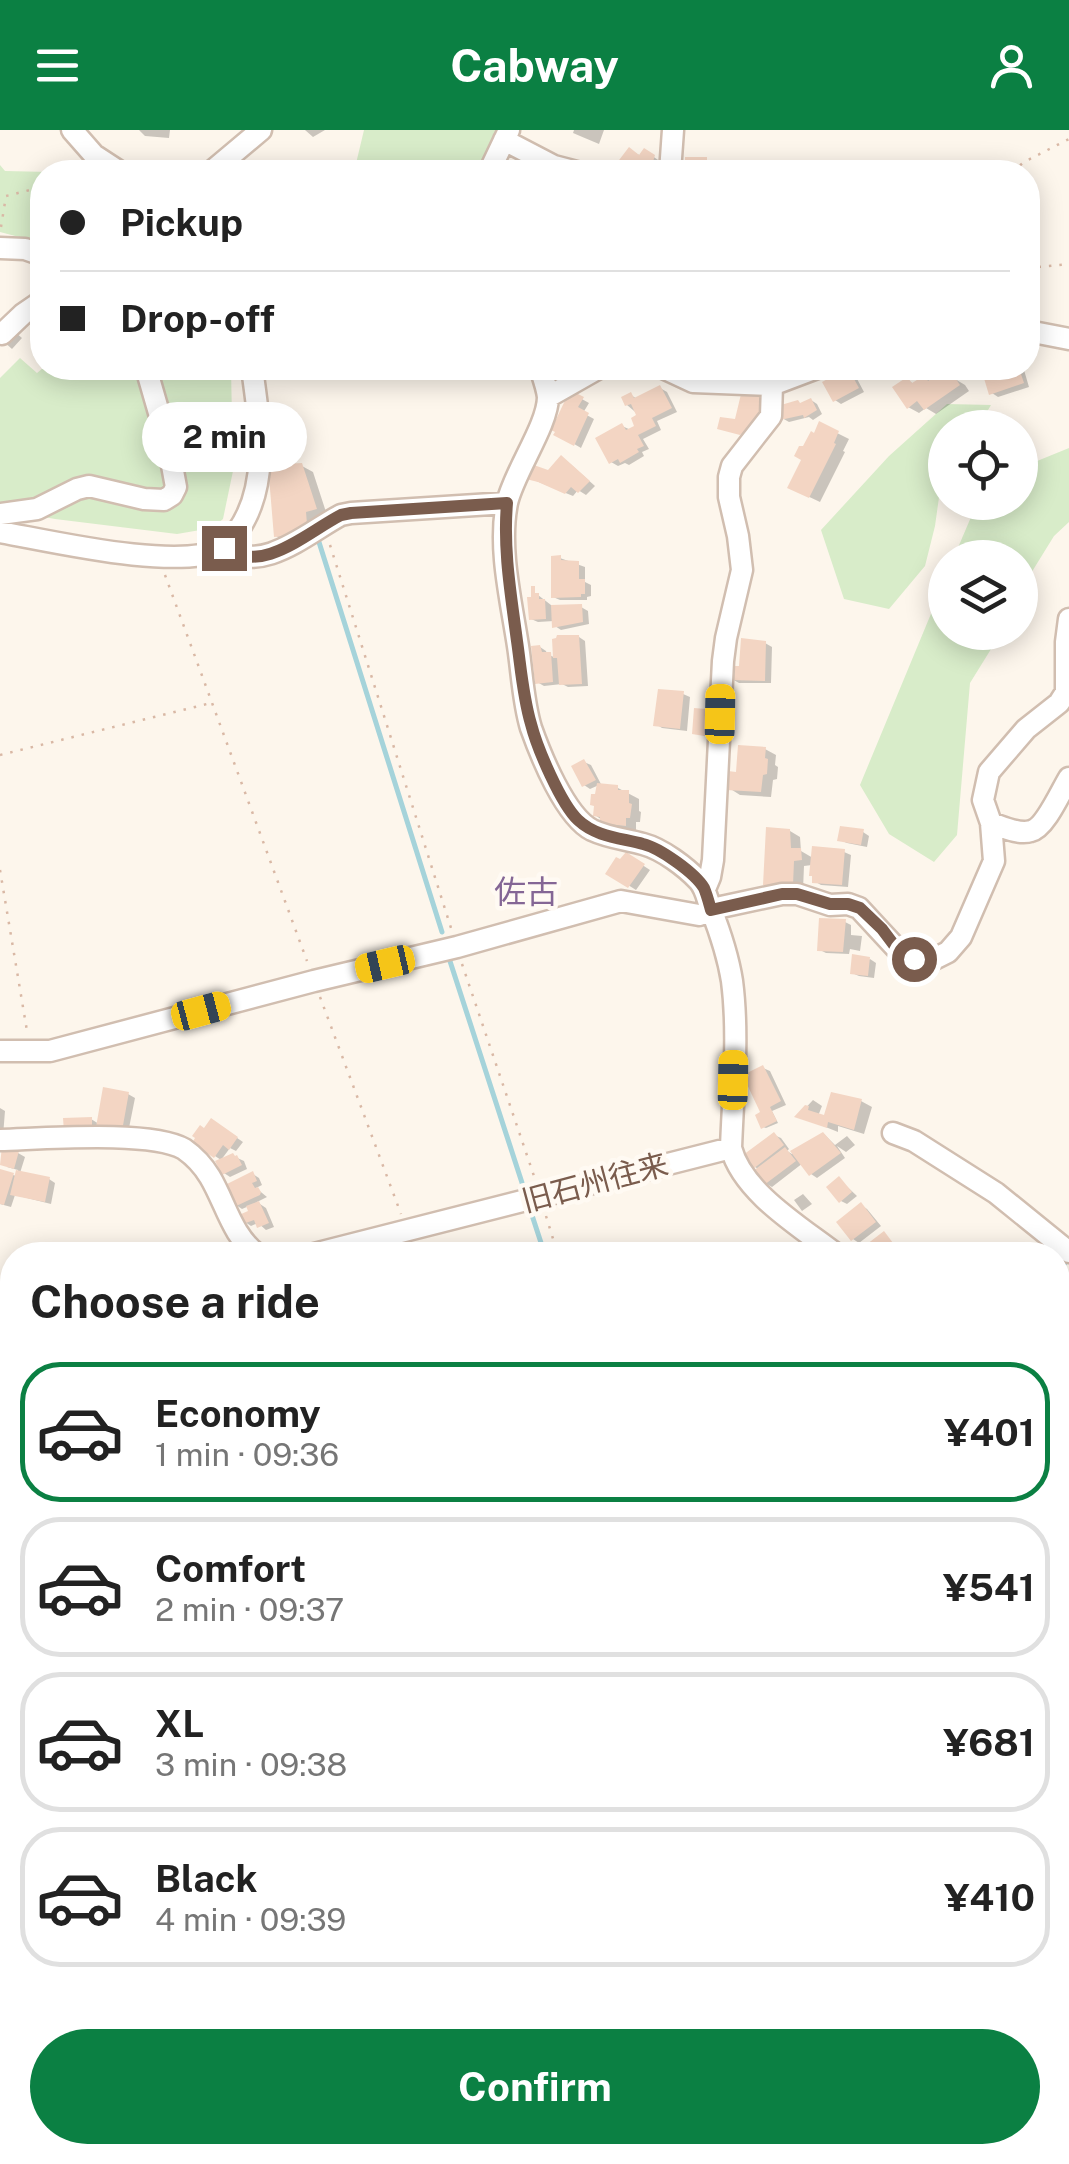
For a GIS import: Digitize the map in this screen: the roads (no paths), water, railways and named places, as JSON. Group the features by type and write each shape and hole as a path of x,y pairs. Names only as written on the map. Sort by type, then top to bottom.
{"street":[{"path":"72,130 102,160"},
{"path":"225,160 261,130"},
{"path":"671,160 673,130"},
{"path":"495,160 506,135 545,160"},
{"path":"0,248 30,251"},
{"path":"2,334 30,309"},
{"path":"1040,334 1069,339"},
{"path":"0,514 37,509 89,486 144,499 164,500 172,495 176,487 168,444 149,380"},
{"path":"0,532 163,558 224,548 250,507 261,463 253,380"},
{"path":"543,380 548,397 507,503 505,527 506,564 531,727 557,788 576,819 614,838 647,844 697,879 704,889 722,936 732,982 734,1160 756,1192 820,1242"},
{"path":"548,397 578,380"},
{"path":"689,380 772,385 785,380"},
{"path":"704,889 713,860 726,638 742,570 729,477 732,466 771,416 772,385"},
{"path":"224,548 250,558 274,554 351,513 507,503"},
{"path":"0,1052 50,1050 621,901 699,915 782,894 797,894 860,908 897,949 914,959 932,960 948,952 961,937 994,861 991,823 984,800 989,772 1026,729 1066,692 1069,619"},
{"path":"991,823 1020,832 1040,827 1069,778"},
{"path":"893,1133 914,1141 996,1193 1057,1242"},
{"path":"0,1140 143,1138 184,1150 210,1178 243,1242"},
{"name":"旧石州往来","path":"361,1242 732,1148"}],"waterway":[{"path":"318,539 442,932"},
{"path":"448,955 525,1192"},
{"path":"529,1206 541,1242"}],"district":[{"name":"佐古","path":"526,892"}]}
